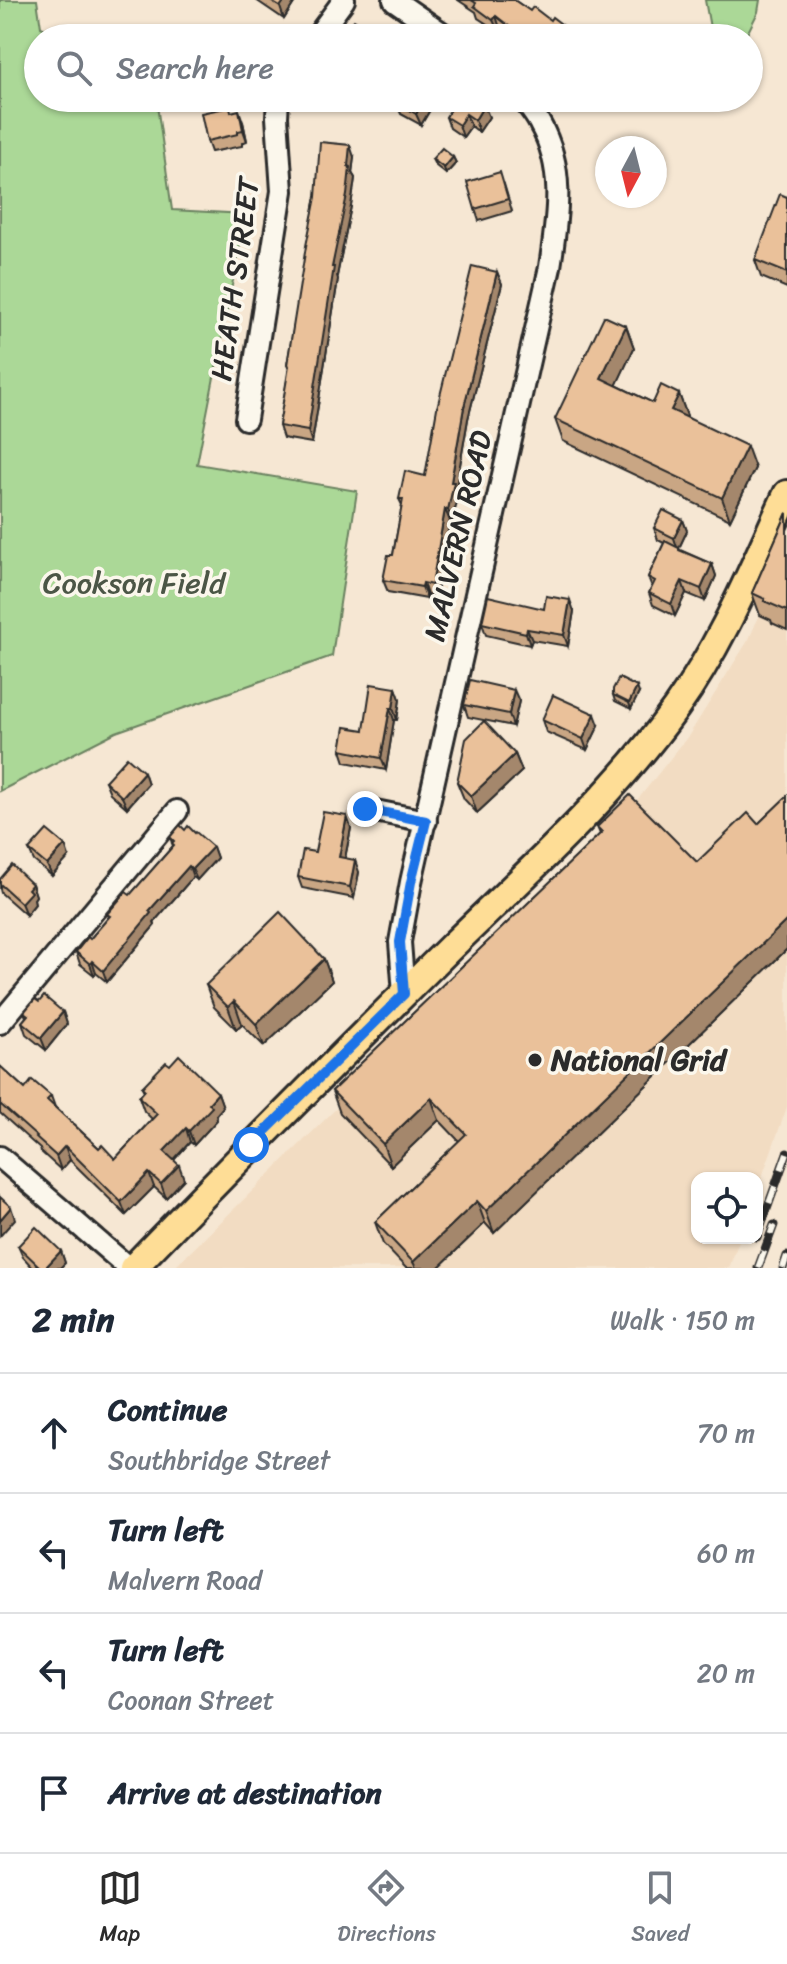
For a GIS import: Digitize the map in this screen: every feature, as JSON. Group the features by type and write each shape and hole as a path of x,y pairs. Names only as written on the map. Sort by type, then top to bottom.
{"main road":[{"path":"131,1268 251,1145 604,797 675,709 713,651 787,494"}],"street":[{"path":"326,24 344,0"},
{"path":"394,0 429,24"},
{"name":"HEATH STREET","path":"246,419 282,191 277,112"},
{"name":"MALVERN ROAD","path":"404,994 400,942 411,882 550,267 559,192 554,161 541,125 532,112"},
{"path":"365,809 426,821"},
{"path":"0,1023 177,811"},
{"path":"0,1157 131,1268"}],"shaded area":[{"name":"National Grid","path":"787,552 787,1107 763,1174 691,1172 691,1244 738,1244 729,1268 174,1268 592,857 689,735 749,639"}],"green space":[{"name":"Cookson Field","path":"0,0 37,0 41,24 24,24 24,112 158,112 172,210 246,214 197,464 357,491 332,656 116,732 0,791"},
{"path":"705,0 760,0 752,24 709,24"}],"building":[{"path":"269,0 285,0 280,7"},
{"path":"471,0 514,0 530,11 533,7 561,24 506,24 496,16 493,20 474,6 476,3"},
{"path":"239,112 243,130 207,141 201,113"},
{"path":"449,112 480,112 475,120 466,114 459,125 446,117"},
{"path":"320,142 350,145 350,167 308,431 279,426 316,197"},
{"path":"442,148 453,157 444,168 432,159"},
{"path":"500,172 508,199 475,209 467,182"},
{"path":"780,194 787,197 787,273 755,260"},
{"path":"472,266 497,272 464,407 451,482 454,482 448,510 445,509 432,585 423,583 422,587 383,580 388,555 393,555 405,471 425,476 437,408"},
{"path":"604,316 626,326 601,378 653,403 661,385 679,394 671,410 747,446 722,498 555,419"},
{"path":"663,510 683,520 674,538 654,528"},
{"path":"787,513 787,611 752,593"},
{"path":"665,541 712,564 701,589 682,581 671,604 649,593 655,581 648,577"},
{"path":"488,596 544,609 546,596 570,600 564,635 527,629 526,633 482,623"},
{"path":"619,678 637,687 629,703 613,695"},
{"path":"470,680 514,690 509,714 464,705"},
{"path":"371,684 396,688 381,758 341,750 345,727 364,730"},
{"path":"553,695 595,714 583,739 542,720"},
{"path":"484,721 515,754 471,796 457,782 466,739"},
{"path":"127,757 144,772 122,797 105,781"},
{"name":"National Grid","path":"630,795 697,862 748,813 758,824 787,796 787,920 486,1211 477,1201 413,1262 375,1222 466,1134 431,1098 383,1144 332,1091 602,832 597,827"},
{"path":"323,812 347,816 339,857 355,860 350,887 298,877 303,850 315,852"},
{"path":"180,825 185,830 188,826 213,847 192,869 189,866 149,911 151,913 103,971 92,961 90,964 76,952 110,916 107,914 126,892 130,895 174,845 170,837"},
{"path":"47,830 65,845 47,865 29,850"},
{"path":"12,865 32,884 28,889 31,892 21,903 0,884 0,879"},
{"path":"280,912 324,959 256,1024 234,1001 228,1007 206,985"},
{"path":"44,996 63,1012 41,1038 22,1022 28,1015 24,1012 35,999 39,1002"},
{"path":"179,1055 218,1093 209,1103 212,1107 164,1151 179,1165 161,1184 149,1173 121,1202 65,1146 56,1156 0,1104 0,1066 25,1089 32,1080 51,1096 47,1100 115,1159 157,1114 139,1097 145,1090 142,1087 166,1062 170,1065"},
{"path":"0,1197 11,1207 0,1220"},
{"path":"36,1227 61,1251 45,1268 41,1268 18,1246"}],"railway":[{"path":"763,1220 787,1153"},
{"path":"758,1268 774,1225"},
{"path":"783,1268 787,1256"}],"place":[{"name":"National Grid","path":"535,1060"}],"route":[{"path":"251,1145 404,994 400,942 426,821 365,809"}]}
